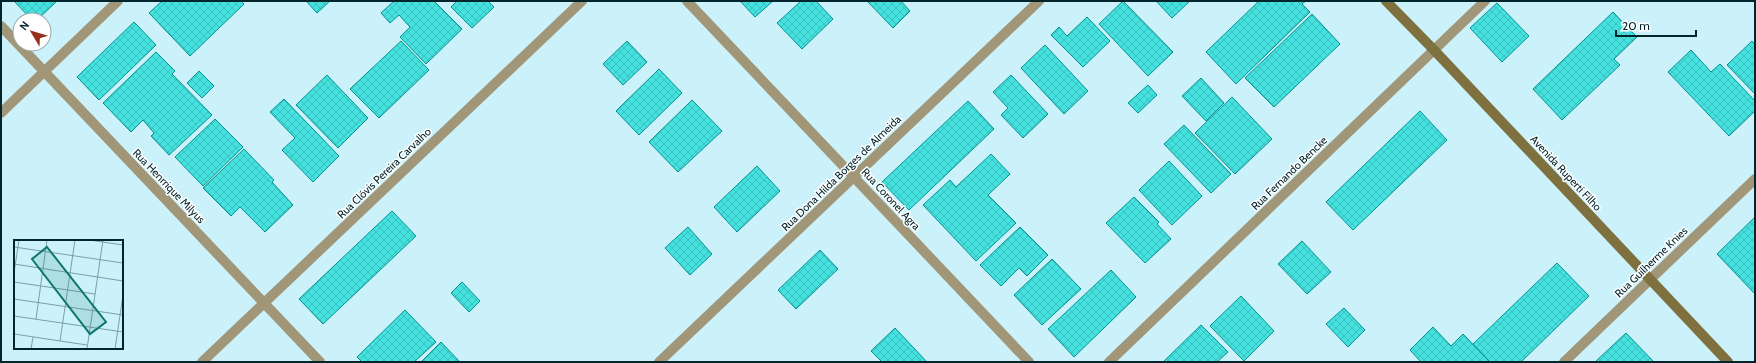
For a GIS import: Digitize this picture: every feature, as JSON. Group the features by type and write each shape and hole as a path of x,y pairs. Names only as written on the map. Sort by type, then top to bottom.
{"main road":[{"name":"Avenida Ruperti Filho","path":"1386,1 1728,362"}],"street":[{"path":"1,113 118,1"},
{"name":"Rua Clóvis Pereira Carvalho","path":"202,362 582,1"},
{"name":"Rua Coronel Agra","path":"687,1 1029,362"},
{"name":"Rua Dona Hilda Borges de Almeida","path":"659,362 1039,1"},
{"name":"Rua Fernando Bencke","path":"1109,362 1485,1"},
{"name":"Rua Henrrique Milyus","path":"1,26 320,362"},
{"name":"Rua Guilherme Knies","path":"1564,362 1755,179"}],"building":[{"path":"14,1 57,1 45,12 24,12"},
{"path":"162,1 241,1 244,4 190,56 149,13"},
{"path":"306,1 330,1 317,13"},
{"path":"394,1 434,1 462,29 426,64 400,37 410,27 399,15 390,23 381,13"},
{"path":"457,1 488,1 494,7 472,28 451,7"},
{"path":"740,1 773,1 755,17"},
{"path":"801,1 816,1 833,19 802,49 777,23"},
{"path":"867,1 901,1 910,11 893,28"},
{"path":"1123,1 1173,52 1148,76 1099,24"},
{"path":"1156,1 1190,1 1172,18"},
{"path":"1259,1 1306,1 1302,4 1310,12 1236,84 1206,52"},
{"path":"1497,3 1529,36 1502,62 1470,28"},
{"path":"1613,12 1637,37 1614,59 1620,65 1562,120 1533,89"},
{"path":"1312,14 1340,44 1274,107 1245,78"},
{"path":"1087,17 1110,41 1083,67 1051,35 1059,27 1067,36"},
{"path":"134,22 156,45 99,100 77,77"},
{"path":"401,41 429,70 379,118 350,89"},
{"path":"627,41 647,62 623,85 603,64"},
{"path":"1752,41 1755,45 1755,94 1727,65"},
{"path":"1045,45 1088,91 1064,114 1021,68"},
{"path":"1691,50 1711,72 1720,64 1755,101 1755,111 1729,136 1668,72"},
{"path":"156,52 175,71 172,74 212,115 169,155 151,136 154,133 143,120 131,132 103,103"},
{"path":"659,69 682,93 639,135 616,111"},
{"path":"199,71 214,86 202,98 187,83"},
{"path":"327,75 368,118 338,148 296,105"},
{"path":"1011,75 1048,114 1023,138 1001,115 1008,108 993,92"},
{"path":"1201,78 1224,103 1206,121 1182,96"},
{"path":"1148,85 1157,95 1138,113 1128,103"},
{"path":"1232,97 1272,139 1235,174 1195,133"},
{"path":"284,99 339,156 313,182 282,150 295,138 270,112"},
{"path":"692,100 722,131 678,172 649,142"},
{"path":"968,101 994,129 909,210 882,182"},
{"path":"1420,111 1447,140 1353,230 1326,202"},
{"path":"215,119 243,147 203,186 175,157"},
{"path":"1184,125 1231,174 1211,193 1164,144"},
{"path":"244,149 274,180 272,182 293,205 265,232 240,207 231,216 203,188"},
{"path":"991,154 1010,174 988,195 1016,223 976,261 923,205 950,180 956,187"},
{"path":"1169,161 1202,196 1172,225 1139,190"},
{"path":"757,166 780,191 737,232 714,207"},
{"path":"1134,197 1159,222 1157,224 1171,239 1145,263 1106,223"},
{"path":"392,211 416,236 323,324 299,299"},
{"path":"1755,217 1755,294 1717,254"},
{"path":"688,227 712,254 690,275 665,248"},
{"path":"1020,227 1048,255 1027,276 1019,268 1001,286 980,265"},
{"path":"1302,241 1331,272 1307,294 1278,264"},
{"path":"820,250 838,269 796,309 778,290"},
{"path":"1052,259 1081,289 1042,325 1014,295"},
{"path":"1557,263 1589,296 1521,362 1490,362 1473,344"},
{"path":"1111,270 1136,297 1074,357 1048,329"},
{"path":"462,282 480,301 469,312 451,293"},
{"path":"1241,296 1274,331 1244,361 1210,326"},
{"path":"1344,308 1365,330 1348,347 1326,324"},
{"path":"405,310 436,342 414,362 362,362 357,357"},
{"path":"1201,325 1228,352 1217,362 1163,362"},
{"path":"1433,327 1451,346 1463,334 1490,362 1421,362 1410,350"},
{"path":"895,328 927,362 882,362 871,351"},
{"path":"1626,333 1654,362 1595,362"},
{"path":"441,342 460,362 421,362"}]}
